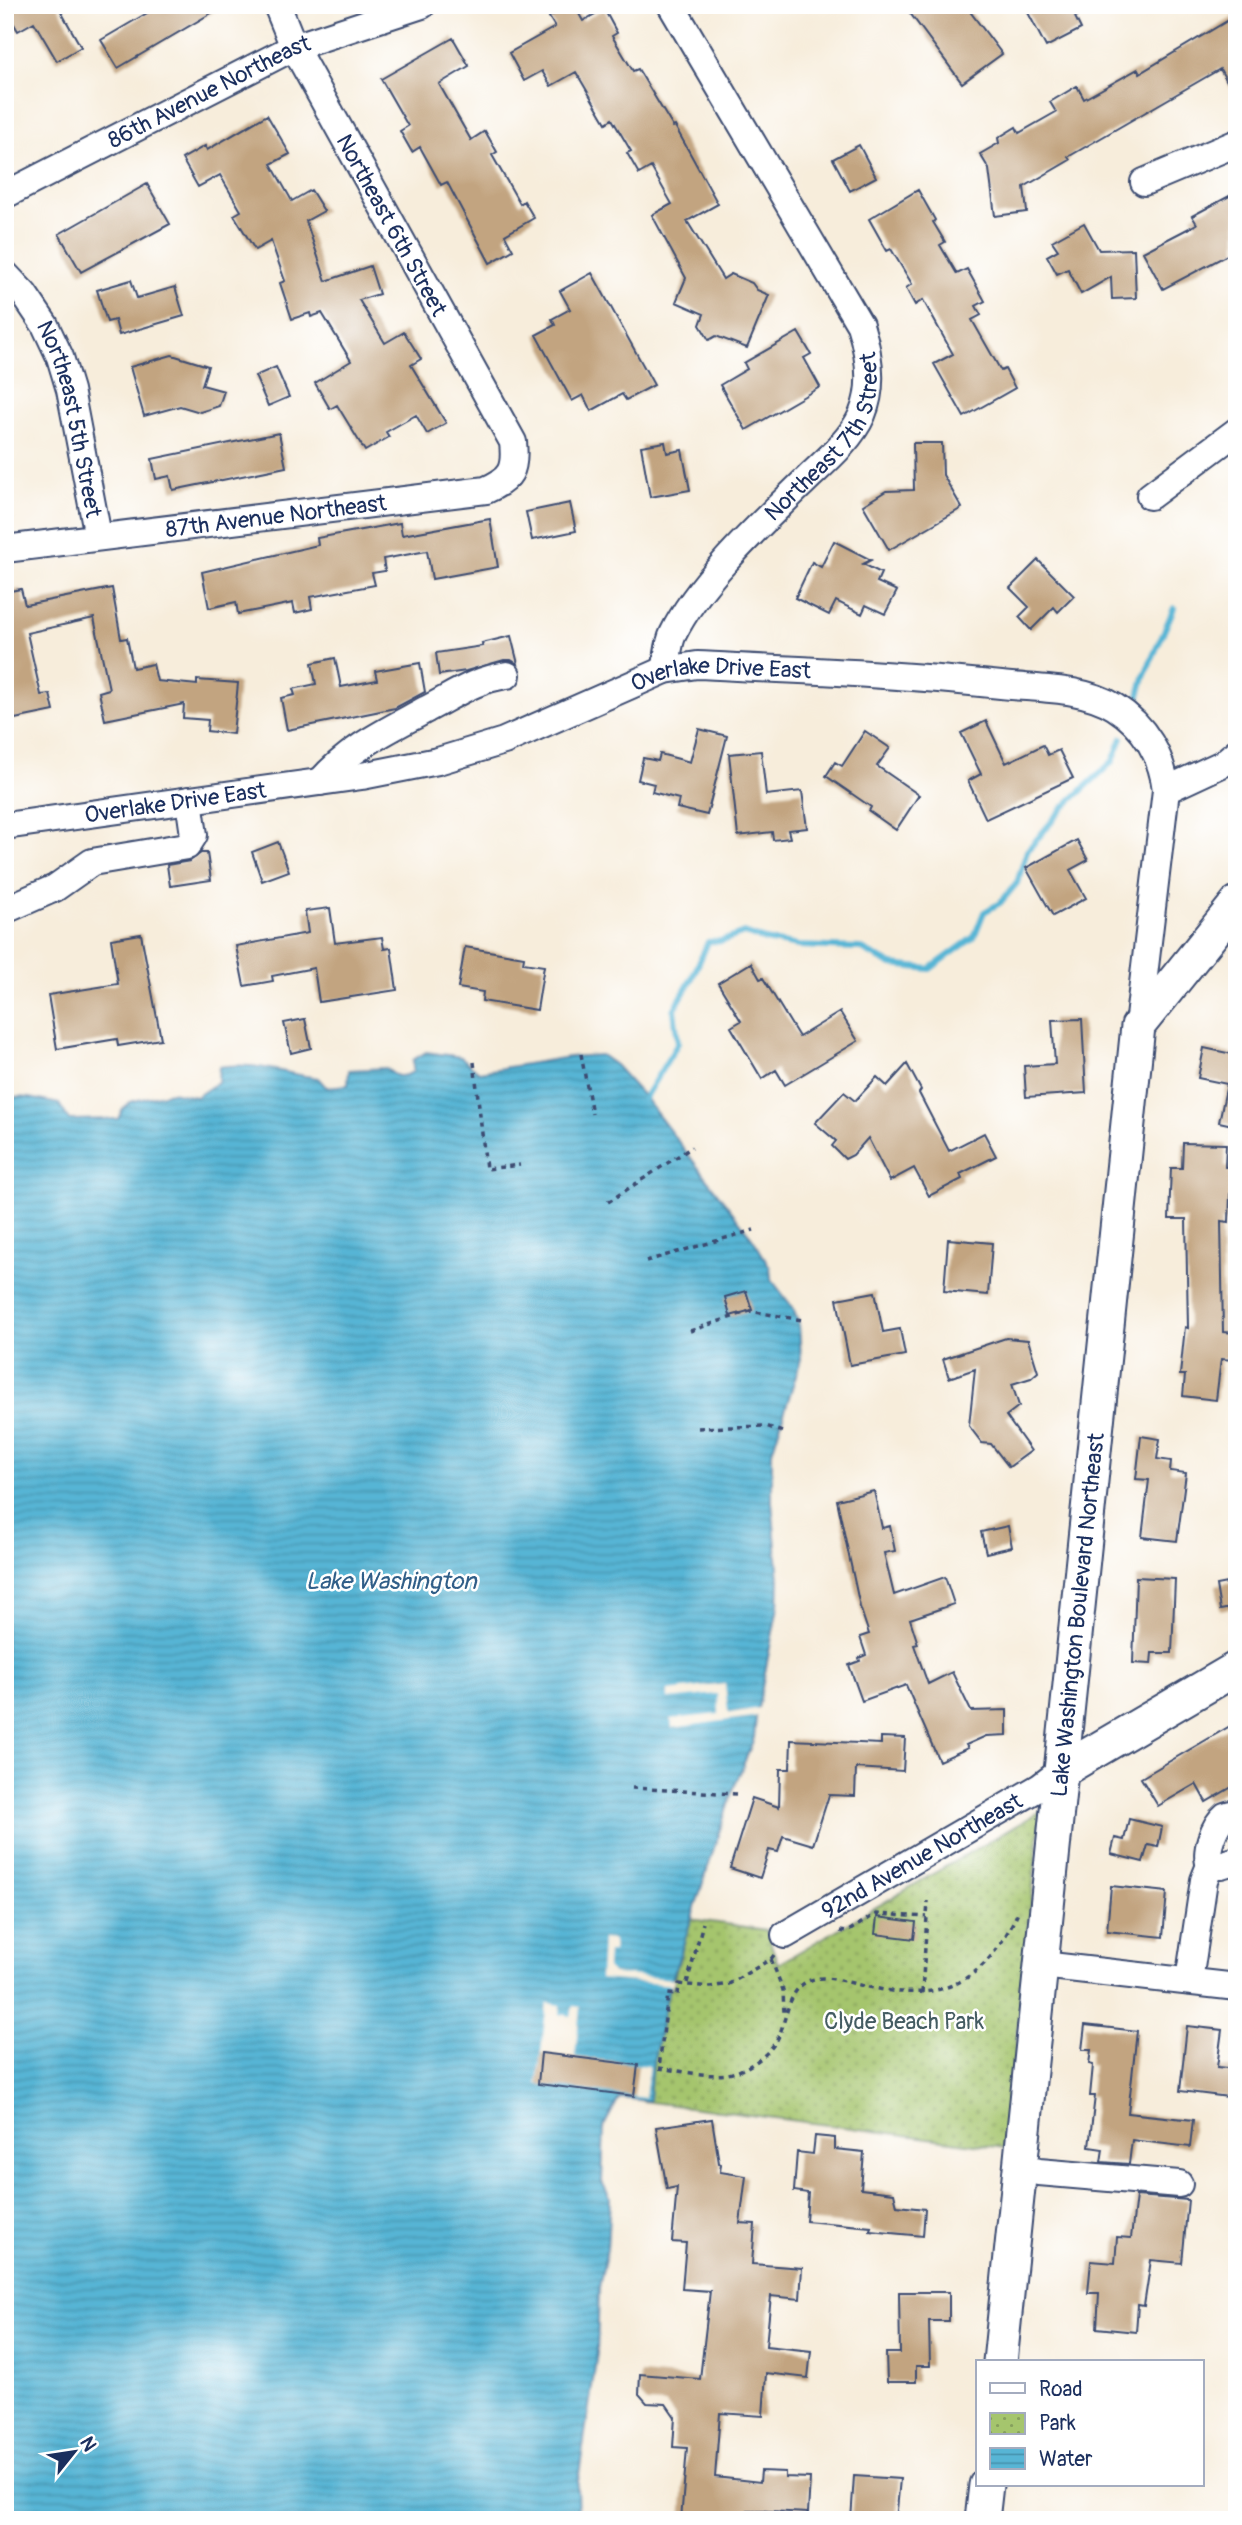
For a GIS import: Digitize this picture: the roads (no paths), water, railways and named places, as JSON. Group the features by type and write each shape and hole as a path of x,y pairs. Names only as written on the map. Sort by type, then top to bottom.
{"main road":[{"path":"1138,1026 1237,903"},
{"name":"Lake Washington Boulevard Northeast","path":"1000,2360 1138,1026"},
{"name":"92nd Avenue Northeast","path":"1061,1771 1237,1668"},
{"path":"982,2520 986,2486"}],"street":[{"name":"Northeast 6th Street","path":"277,5 294,47 513,442"},
{"name":"86th Avenue Northeast","path":"5,195 294,47 422,5"},
{"name":"Northeast 7th Street","path":"665,670 672,635 705,586 850,433 862,415 869,372 867,346 860,326 671,5"},
{"path":"1144,182 1237,143"},
{"name":"Northeast 5th Street","path":"5,274 24,294 45,325 60,357 70,390 99,536"},
{"path":"1150,496 1237,431"},
{"name":"87th Avenue Northeast","path":"5,549 486,490 503,483 512,470 513,442"},
{"name":"Overlake Drive East","path":"5,826 320,782 438,761 504,741 665,670 697,665 919,676 1087,696 1114,706 1137,724 1160,759 1166,790 1138,1026"},
{"path":"320,782 342,758 390,729 474,682 507,675"},
{"path":"1166,790 1224,763 1237,752"},
{"path":"5,910 55,888 92,862 187,846 194,835 189,800"},
{"path":"1146,947 1189,962"},
{"name":"92nd Avenue Northeast","path":"785,1935 1040,1787 1061,1771"},
{"path":"1189,1981 1204,1880 1210,1865 1207,1855 1212,1838 1226,1816 1237,1812"},
{"path":"1210,1865 1237,1860"},
{"path":"1042,1965 1237,1987"},
{"path":"1022,2168 1039,2172 1180,2184"}],"water":[{"name":"Lake Washington","path":"426,1052 461,1057 479,1072 569,1057 601,1055 615,1065 644,1097 753,1239 770,1267 771,1279 793,1308 799,1325 801,1359 772,1452 778,1607 754,1738 730,1798 668,1992 651,2073 649,2101 619,2098 604,2126 602,2182 610,2198 607,2249 599,2287 597,2353 577,2488 578,2520 5,2520 5,1096 59,1104 69,1120 118,1119 130,1102 171,1092 196,1097 218,1082 219,1067 256,1067 318,1078 326,1087 348,1085 349,1070 386,1068 393,1074 405,1075 413,1072 413,1060"}],"waterway":[{"path":"1137,703 1144,677 1174,608"},
{"path":"642,1102 678,1043 674,1010 708,942 722,941 744,933 798,946 860,948 892,965 930,969 974,937 984,912 1000,903 1017,883 1027,851 1064,807 1113,761 1122,738"}],"park label":[{"name":"Clyde Beach Park","path":"904,2021"}]}
